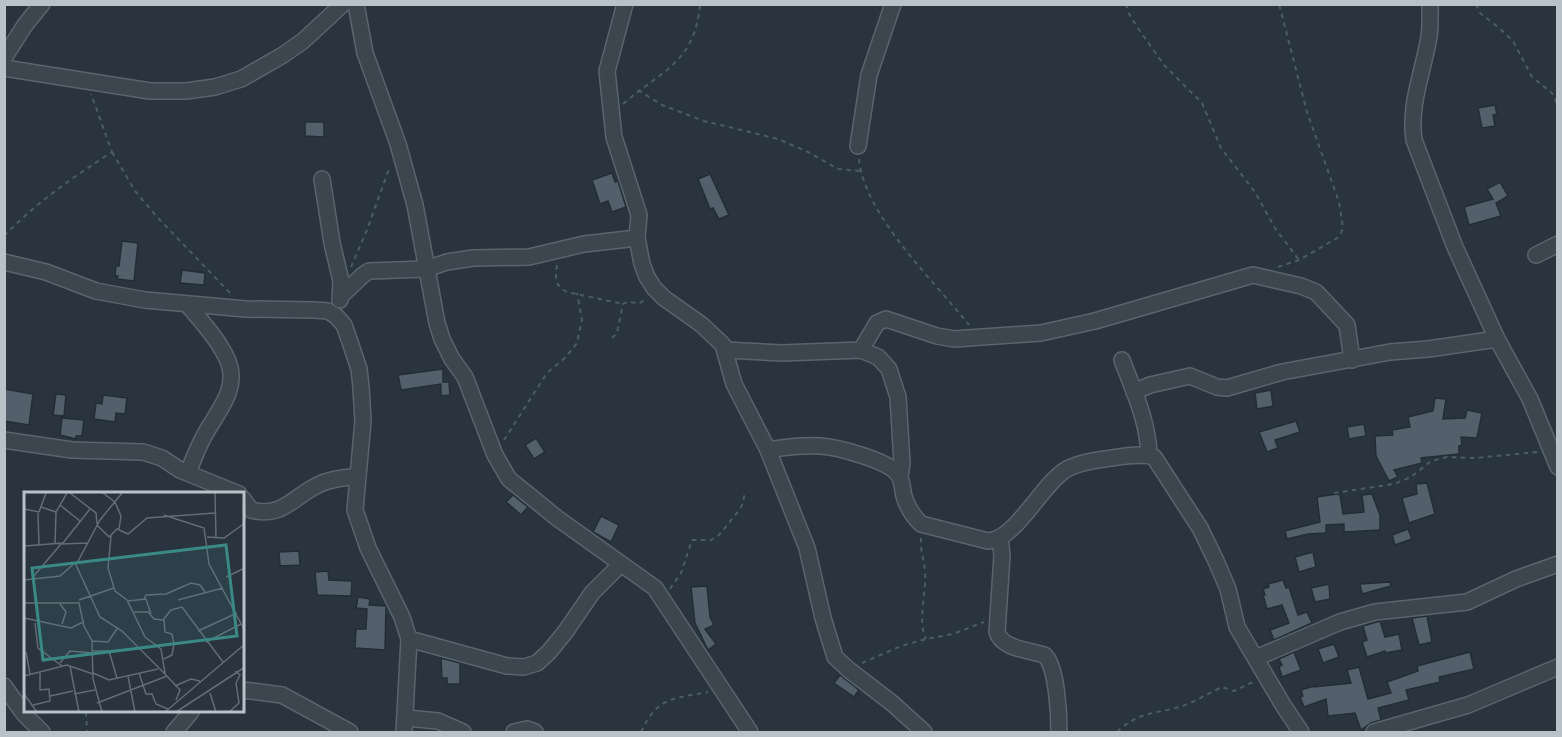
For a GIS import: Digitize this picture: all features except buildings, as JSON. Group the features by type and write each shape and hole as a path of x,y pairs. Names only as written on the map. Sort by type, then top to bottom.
{"street":[{"path":"4,58 25,25 42,4"},
{"path":"4,68 150,91 186,91 215,87 241,79 303,41 343,4"},
{"path":"356,4 365,53 398,144 415,205 436,323 452,359 465,377 495,455 509,480 557,518 655,588 750,732"},
{"path":"625,4 607,71 614,137 639,215 637,238 642,264 654,288 720,340 726,350 734,384 768,450 807,548 836,657 924,732"},
{"path":"858,146 868,75 893,4"},
{"path":"1430,4 1429,39 1414,102 1412,124 1414,140 1455,247 1497,339 1530,399 1557,467"},
{"path":"322,179 341,288 336,316"},
{"path":"341,288 369,271 426,269 462,259 529,256 584,244 637,238"},
{"path":"1536,255 1557,244"},
{"path":"4,262 46,272 96,291 145,300 246,309 314,309 328,311 336,316 344,325 359,369 363,410 355,510 368,548 402,617 409,639 405,725 438,721 463,732"},
{"path":"861,350 878,323 885,320 954,339 1041,333 1253,275 1301,286 1316,292 1347,325 1352,360"},
{"path":"187,304 212,335 228,363 231,379 225,403 203,437 188,472"},
{"path":"1134,392 1150,385 1190,376 1201,378 1217,387 1227,388 1282,372 1390,352 1497,339"},
{"path":"726,350 782,352 861,350 878,357 889,369 896,386 900,413 902,463 900,476 912,516 921,524 988,541 1000,538 1034,505 1056,477 1066,470 1088,462 1120,457 1149,455 1154,457 1200,528 1228,590 1237,627 1301,732"},
{"path":"1122,360 1143,414 1149,455"},
{"path":"4,440 72,450 143,452 162,458 180,470 234,492"},
{"path":"768,450 795,446 823,446 879,462 892,468 900,476"},
{"path":"244,500 251,510 274,511 295,501 316,486 331,480 358,476"},
{"path":"1000,538 1002,555 997,632 1003,642 1049,658 1053,673 1059,732"},
{"path":"409,639 507,666 524,668 537,663 549,652 592,593 621,564"},
{"path":"1256,658 1340,622 1375,612 1467,602 1515,579 1557,564"},
{"path":"1374,732 1468,705 1557,667"},
{"path":"4,687 24,714 42,732"},
{"path":"244,690 282,695 350,732"},
{"path":"174,732 189,713"},
{"path":"514,732 527,729 536,732"}],"path":[{"path":"612,112 685,53 692,43 699,21 700,4"},
{"path":"1126,4 1137,27 1164,65 1202,103 1221,148 1255,192 1275,228 1299,260"},
{"path":"1253,275 1299,260 1339,237 1343,228 1339,202 1308,112 1279,4"},
{"path":"1476,4 1480,14 1513,41 1532,77 1552,93 1557,106"},
{"path":"86,80 111,152 135,191 246,309"},
{"path":"638,90 662,105 704,121 778,140 808,152 838,169 860,171"},
{"path":"341,288 367,230 398,144"},
{"path":"858,146 860,171 872,199 894,234 978,337"},
{"path":"4,236 26,213 55,190 111,152"},
{"path":"558,250 556,270 559,287 567,292 623,304 640,303 654,288"},
{"path":"495,455 547,372 566,357 577,344 582,320 577,293"},
{"path":"612,338 617,333 623,304"},
{"path":"1334,493 1394,484 1411,477 1431,461 1447,458 1475,459 1551,450"},
{"path":"663,598 681,573 692,540 697,538 711,540 719,535 740,509 745,491"},
{"path":"921,524 921,555 925,573 922,629 926,639"},
{"path":"849,670 880,654 926,639 969,629 988,621 998,613"},
{"path":"1117,732 1144,714 1180,707 1222,687 1234,691 1266,676"},
{"path":"641,732 654,711 663,702 720,688"},
{"path":"86,713 87,732"}]}
